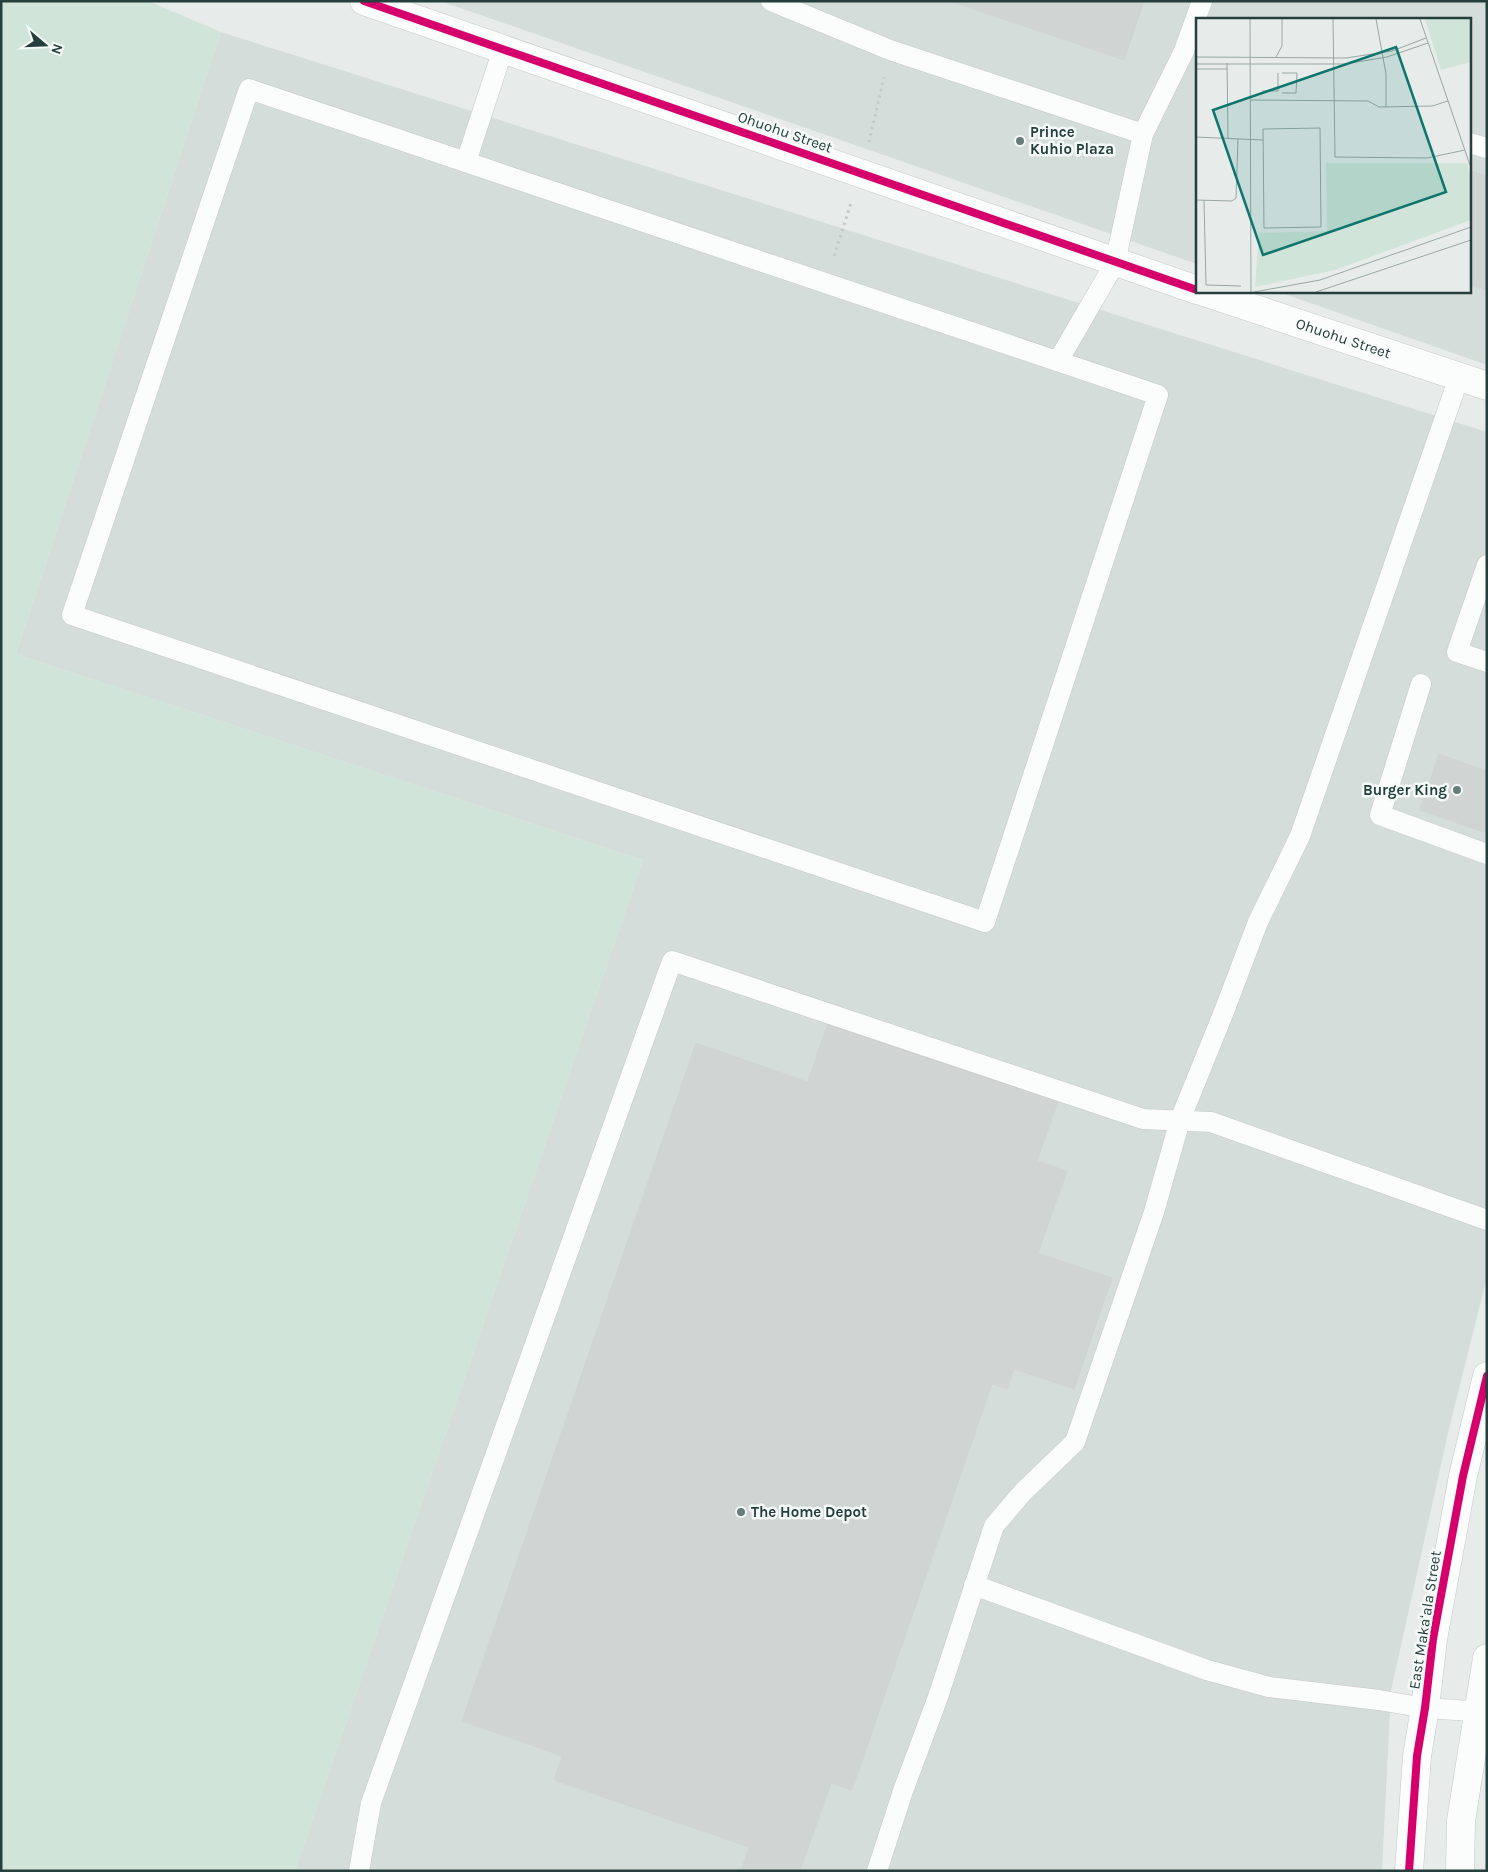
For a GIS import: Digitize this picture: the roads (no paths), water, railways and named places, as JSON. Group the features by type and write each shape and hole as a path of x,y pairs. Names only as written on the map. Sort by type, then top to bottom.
{"street":[{"name":"Ohuohu Street","path":"364,1 1196,290"},
{"name":"Ohuohu Street","path":"1204,292 1487,386"},
{"name":"East Makaʻala Street","path":"1409,1871 1417,1756 1434,1639 1463,1476 1487,1376"},
{"path":"1460,1871 1461,1821 1483,1712 1487,1658"}],"lane":[{"path":"771,1 890,50 1144,134"},
{"path":"1198,18 1202,1"},
{"path":"1058,361 1115,263 1144,134 1190,53 1196,27"},
{"path":"466,162 503,49"},
{"path":"249,89 1058,361 1158,395 985,922 72,615 249,89"},
{"path":"1470,143 1487,148"},
{"path":"876,1871 938,1697 994,1526 1023,1492 1075,1442 1154,1212 1180,1120 1258,922 1300,836 1459,377"},
{"path":"1487,565 1457,652 1487,662"},
{"path":"1421,684 1380,814 1487,854"},
{"path":"360,1871 371,1802 672,961 1143,1119 1211,1122 1487,1220"},
{"path":"974,1585 1207,1670 1269,1686 1425,1708 1483,1712"}],"place":[{"name":"Prince Kuhio Plaza","path":"1020,141"},
{"name":"Burger King","path":"1457,790"},
{"name":"The Home Depot","path":"741,1512"}]}
